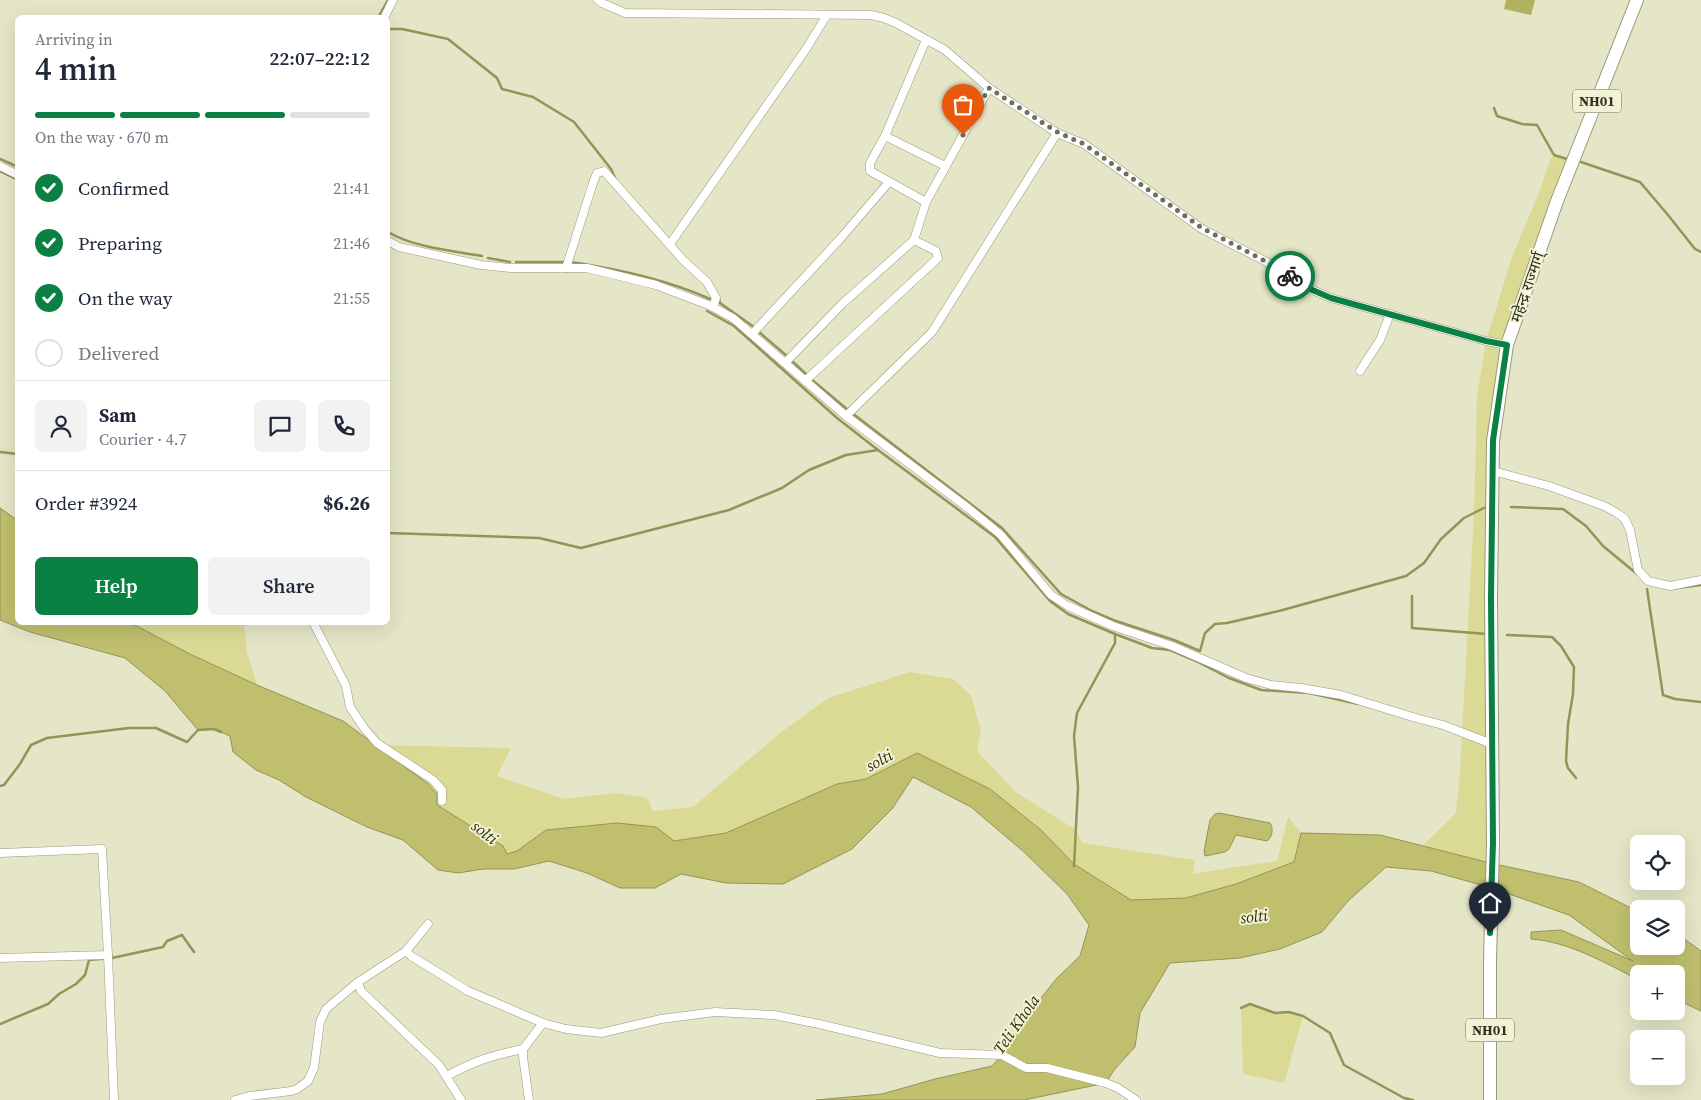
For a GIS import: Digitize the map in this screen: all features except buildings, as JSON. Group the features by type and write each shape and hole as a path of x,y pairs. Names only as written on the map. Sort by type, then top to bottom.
{"highway":[{"name":"महेन्द्र राज्मार्ग्","path":"1490,1100 1490,960 1493,843 1493,440 1507,345 1557,201 1637,0"}],"street":[{"path":"386,15 394,0"},
{"path":"598,0 625,13 871,15 884,18 945,50 989,88 1057,132 1084,144 1202,228 1265,261 1310,289 1331,298 1486,341 1507,345"},
{"path":"670,244 801,57 827,15"},
{"path":"926,40 885,136 869,168 870,171 926,202"},
{"path":"785,363 842,304 914,240 926,202 989,88"},
{"path":"846,416 932,332 1057,132"},
{"path":"885,136 945,166"},
{"path":"0,166 15,174"},
{"path":"566,268 594,180 599,171 604,171 683,260 706,282 716,298 713,307"},
{"path":"752,334 840,239 889,182"},
{"path":"805,380 938,258 936,251 914,240"},
{"path":"390,242 399,247 482,265 511,268 587,268 656,285 713,307 733,318 846,416 1001,535 1052,595 1068,606 1113,626 1172,646 1246,678 1271,685 1342,695 1443,725 1492,744"},
{"path":"1360,371 1380,340 1390,314"},
{"path":"1493,471 1549,486 1604,506 1617,513 1625,519 1630,530 1638,570 1648,581 1670,586 1701,580"},
{"path":"315,625 346,686 350,707 364,728 377,743 433,780 442,790 442,801"},
{"path":"0,853 102,848 114,1100"},
{"path":"235,1100 249,1096 290,1091 297,1089 308,1081 314,1068 319,1029 322,1015 326,1009 358,982 406,951 428,924"},
{"path":"406,951 468,991 543,1023 566,1029 601,1032 661,1019 715,1012 774,1015 933,1052 1002,1055 1026,1068 1047,1068 1106,1083 1118,1088 1136,1100"},
{"path":"0,958 108,955"},
{"path":"358,982 361,991 439,1065 461,1100"},
{"path":"447,1076 467,1064 485,1057 523,1048 543,1023"},
{"path":"523,1048 530,1100"}],"shaded area":[{"path":"1506,0 1535,0 1531,15 1504,9"},
{"path":"1554,155 1567,159 1516,317 1493,440 1490,863 1422,846 1456,813 1474,513 1477,397 1486,341 1512,257 1540,190 1550,160"},
{"path":"136,625 244,625 247,653 257,685 190,654"},
{"path":"910,672 953,679 971,695 981,731 977,751 1016,792 1076,830 1082,843 1195,860 1193,874 1277,861 1288,817 1301,833 1294,862 1236,884 1186,898 1130,900 1074,864 1041,830 917,753 866,779 837,784 726,833 674,841 617,823 546,830 517,851 507,854 503,846 437,805 376,745 511,748 497,776 563,799 616,793 647,798 653,811 693,807 780,733 828,698"},
{"path":"1250,1004 1275,1013 1289,1012 1303,1016 1284,1083 1243,1074 1241,1008"}],"water":[{"name":"solti","path":"0,508 15,519 15,625 135,625 190,654 257,685 343,721 428,784 437,794 437,805 503,846 507,854 517,851 546,830 617,823 656,827 674,841 726,833 837,784 866,779 917,753 990,789 1041,830 1074,864 1131,900 1186,898 1236,884 1294,862 1301,833 1380,835 1490,863 1579,882 1630,908 1630,955 1685,955 1685,939 1701,951 1701,1011 1685,1003 1685,965 1630,965 1630,975 1600,960 1560,944 1531,939 1531,932 1561,930 1633,961 1569,915 1492,888 1431,871 1386,867 1348,901 1322,932 1280,949 1240,958 1170,963 1140,1013 1135,1047 1114,1070 1106,1083 1024,1100 816,1100 882,1094 992,1066 1002,1055 1029,1013 1057,978 1080,956 1089,925 1067,894 1024,852 971,807 913,777 892,809 852,849 783,884 726,883 681,874 655,888 620,888 587,873 549,861 514,869 483,869 458,873 438,870 403,840 367,827 306,797 279,780 256,770 233,752 230,736 214,729 198,730 165,691 125,658 30,632 0,620"},
{"path":"1219,813 1270,823 1272,830 1269,840 1236,835 1229,849 1225,852 1205,856 1204,851 1210,820 1215,814"}],"waterway":[{"path":"380,15 388,0"},
{"path":"390,29 402,29 448,39 497,78 502,89 533,97 574,122 611,169 616,180"},
{"path":"1494,108 1497,116 1522,124 1537,125 1554,155 1567,159"},
{"path":"0,159 15,166"},
{"path":"1581,162 1640,182 1695,249 1701,252"},
{"path":"0,171 15,178"},
{"path":"390,233 421,245 482,256"},
{"path":"488,258 510,262"},
{"path":"516,262 564,262"},
{"path":"571,262 642,276 710,299"},
{"path":"719,299 720,303 754,327"},
{"path":"707,311 734,326 837,418 878,450"},
{"path":"759,332 788,357"},
{"path":"791,360 807,375"},
{"path":"811,379 848,410"},
{"path":"852,413 1002,528 1061,594 1113,620 1174,640 1200,651 1205,633 1215,624 1279,611 1406,576 1424,563 1441,539 1464,518 1486,507"},
{"path":"390,533 539,538 581,548 729,510 782,488 809,470 846,455 878,450 995,537 1050,601 1068,614 1115,634 1115,643 1077,713 1074,736 1078,787 1074,866"},
{"path":"0,452 15,454"},
{"path":"1511,507 1563,509 1586,526 1603,546 1637,574"},
{"path":"1669,589 1701,585"},
{"path":"1647,589 1663,695 1675,699 1701,702"},
{"path":"1412,596 1412,628 1487,634"},
{"path":"1115,634 1152,648 1170,650 1229,678 1261,690 1309,693 1358,704"},
{"path":"1507,635 1552,637 1561,646 1574,667 1566,761 1568,768 1576,778"},
{"path":"0,786 4,785 20,764 31,745 47,738 129,728 156,728 187,742 198,730 214,729 221,732"},
{"path":"0,1024 48,1004 59,994 76,984 85,975 89,960 112,958 163,947 167,941 182,935 194,952"},
{"path":"1241,1008 1250,1004 1275,1013 1289,1012 1303,1016 1330,1033 1344,1065 1404,1098 1413,1100"}],"way so far":[{"path":"963,135 989,88 1057,132 1084,144 1202,228 1290,276"}],"route":[{"path":"1290,276 1310,289 1331,298 1486,341 1507,345 1493,440 1491,598 1493,843 1490,933"}],"water label":[{"name":"Teli Khola","path":"1016,1024"}]}
